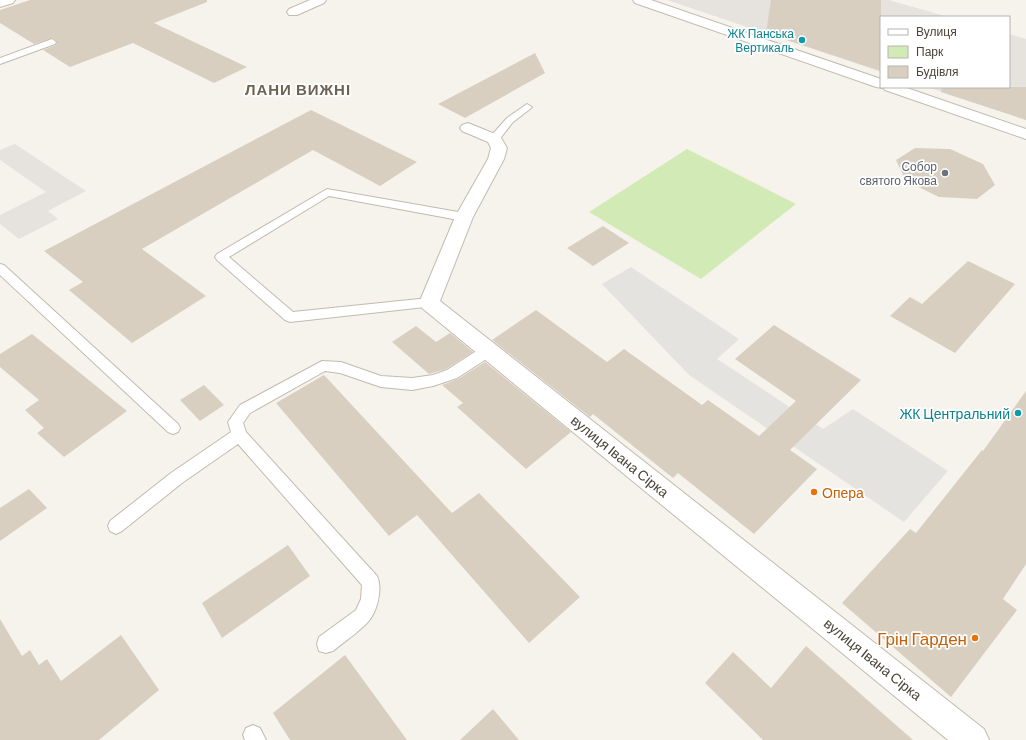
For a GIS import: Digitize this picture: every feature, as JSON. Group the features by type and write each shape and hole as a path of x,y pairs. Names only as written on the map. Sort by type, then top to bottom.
{"street":[{"path":"0,3 9,0"},
{"path":"293,12 320,0"},
{"path":"639,0 880,84"},
{"path":"893,88 1026,134"},
{"path":"429,303 464,217 496,159 499,148 494,139 468,128"},
{"name":"вулиця Івана Сірка","path":"429,303 973,740"}],"lane":[{"path":"0,61 52,42"},
{"path":"494,139 510,120 527,107"},
{"path":"429,303 290,317 221,257 327,192 464,217"},
{"path":"0,268 173,428"},
{"path":"326,644 362,616 370,600 371,582 239,435 235,422 245,409 322,366 336,366 383,383 423,383 453,373 489,350"},
{"path":"116,526 166,485 209,453 239,435"}],"shaded area":[{"path":"667,0 889,0 945,16 880,16 880,72"},
{"path":"1010,34 1026,39 1026,120 930,88 1010,88"},
{"path":"15,144 86,191 48,211 58,219 19,239 0,224 0,215 46,192 0,160 0,150"},
{"path":"631,267 739,339 717,359 823,429 853,409 948,471 904,522 689,375 602,284"}],"green space":[{"path":"687,149 796,204 701,279 589,212"}],"building":[{"path":"30,0 207,0 207,2 154,23 247,67 214,83 133,43 70,67 43,50 56,45 57,42 53,38 34,44 0,23 0,10"},
{"path":"771,0 881,0 880,71 766,33"},
{"path":"535,53 545,73 465,118 438,104"},
{"path":"1026,87 1026,120 941,92 942,88"},
{"path":"311,110 417,162 380,186 313,150 142,249 206,296 132,343 69,290 83,282 44,251"},
{"name":"Собор святого Якова","path":"915,148 950,149 983,164 995,185 977,199 939,197 906,181 896,160"},
{"path":"603,226 629,243 593,266 567,248"},
{"path":"968,261 1015,284 955,353 890,316 910,297 922,304"},
{"path":"536,310 607,362 624,349 702,405 708,400 759,436 796,401 735,359 774,325 861,380 790,450 817,469 754,534 678,473 673,478 593,414 590,417 492,340"},
{"path":"416,326 436,342 450,333 473,352 446,369 429,374 392,342"},
{"path":"32,334 127,411 64,457 37,433 44,428 25,410 39,400 0,367 0,354"},
{"path":"485,362 571,432 526,469 457,407 463,403 442,385 458,379"},
{"path":"324,375 452,513 479,493 580,597 529,643 417,515 389,536 276,403"},
{"path":"204,385 224,405 200,421 180,400"},
{"path":"1026,391 1026,564 1003,599 1017,610 951,697 842,603 910,529 916,533 982,450 983,451"},
{"path":"29,489 47,508 0,541 0,508"},
{"path":"288,545 310,576 222,638 202,603"},
{"path":"0,619 22,656 30,650 39,665 47,659 61,681 121,635 159,690 99,740 0,740"},
{"path":"806,646 913,740 763,740 705,683 733,652 771,688"},
{"path":"345,655 407,740 290,740 273,713"},
{"path":"493,709 519,740 460,740"}],"place":[{"name":"ЖК Панська Вертикаль","path":"802,40"},
{"name":"Собор святого Якова","path":"945,173"},
{"name":"ЖК Центральний","path":"1018,413"},
{"name":"Опера","path":"814,492"},
{"name":"Грін Гарден","path":"975,638"}],"district":[{"name":"ЛАНИ ВИЖНІ","path":"298,89"}]}
